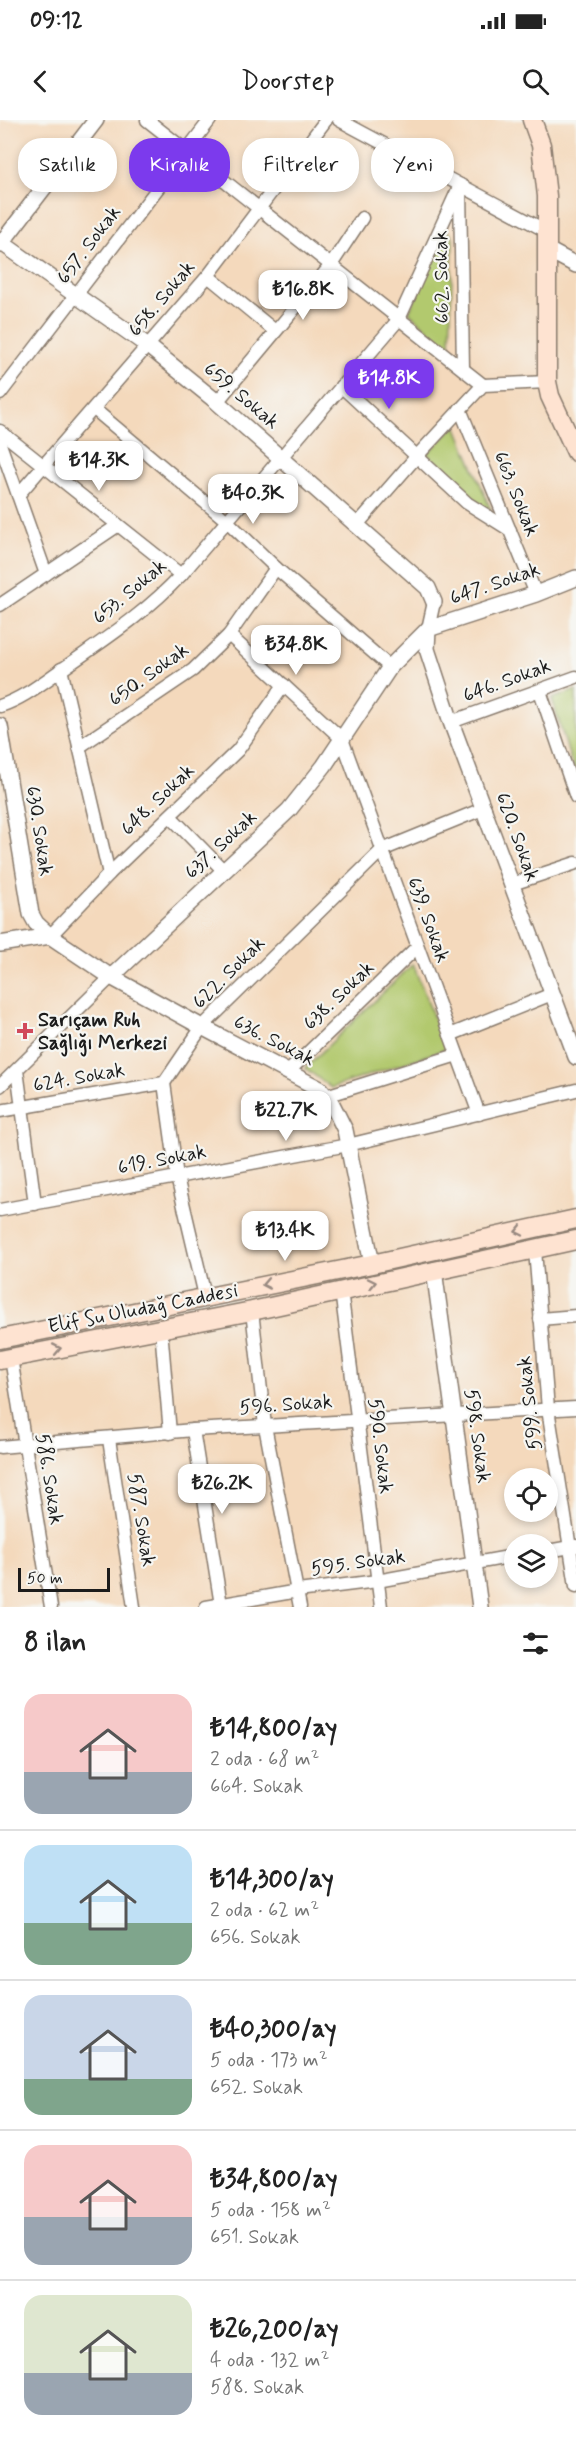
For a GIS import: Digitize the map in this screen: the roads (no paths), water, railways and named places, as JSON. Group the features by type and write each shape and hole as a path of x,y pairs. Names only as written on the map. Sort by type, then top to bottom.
{"main road":[{"path":"532,120 541,145 546,179 547,382 550,396 570,430 576,452"},
{"name":"Elif Su Uludağ Caddesi","path":"0,1339 576,1219"},
{"name":"Elif Su Uludağ Caddesi","path":"5,1359 252,1311 576,1240"}],"street":[{"path":"1,244 96,120"},
{"path":"147,120 170,138"},
{"name":"657. Sokak","path":"196,138 210,120"},
{"name":"658. Sokak","path":"18,495 208,276 326,120"},
{"path":"339,120 460,184 548,241 576,266"},
{"name":"653. Sokak","path":"0,706 29,693 149,607 181,575 399,319 460,184"},
{"name":"662. Sokak","path":"460,184 463,369"},
{"path":"230,185 483,385 547,382"},
{"name":"657. Sokak","path":"0,394 154,192"},
{"path":"217,402 331,265 362,218"},
{"name":"659. Sokak","path":"1,244 148,346 217,402 428,588 434,602"},
{"path":"208,276 275,331"},
{"path":"356,526 483,385"},
{"path":"341,386 467,503 510,530"},
{"path":"94,409 226,520 276,568 390,667"},
{"name":"663. Sokak","path":"460,409 536,594"},
{"path":"0,431 181,575"},
{"path":"0,444 46,574"},
{"path":"0,605 117,526"},
{"name":"650. Sokak","path":"79,747 185,677 229,635 276,568"},
{"name":"647. Sokak","path":"428,629 536,594 576,578"},
{"path":"428,629 434,602"},
{"name":"637. Sokak","path":"0,1086 111,976 289,810 310,786 390,667 428,629"},
{"name":"620. Sokak","path":"428,629 427,649 451,722 576,1057"},
{"path":"229,635 342,739"},
{"path":"61,669 109,874"},
{"name":"646. Sokak","path":"451,722 576,677"},
{"name":"648. Sokak","path":"50,936 109,874 238,750 284,685"},
{"path":"540,691 576,797"},
{"name":"630. Sokak","path":"0,726 32,914 36,923 50,936"},
{"name":"639. Sokak","path":"342,739 479,1113"},
{"name":"622. Sokak","path":"164,1083 202,1028 382,850 485,808"},
{"path":"170,816 224,871"},
{"path":"512,884 576,863"},
{"path":"0,944 50,936"},
{"name":"636. Sokak","path":"50,936 111,976 202,1028 314,1085 326,1096 341,1121 348,1145 372,1263"},
{"name":"638. Sokak","path":"288,1072 417,947"},
{"path":"450,1035 552,994"},
{"path":"326,1096 457,1055"},
{"path":"17,1070 35,1204"},
{"path":"164,1083 177,1177 205,1296"},
{"name":"624. Sokak","path":"0,1111 164,1083"},
{"name":"619. Sokak","path":"0,1210 348,1145 576,1090"},
{"name":"599. Sokak","path":"535,1250 548,1409 573,1546 576,1586"},
{"name":"598. Sokak","path":"434,1270 480,1607"},
{"name":"590. Sokak","path":"341,1290 381,1607"},
{"path":"252,1311 265,1426 300,1607"},
{"path":"540,1318 576,1316"},
{"path":"161,1329 170,1433"},
{"name":"586. Sokak","path":"5,1359 23,1444 51,1607"},
{"name":"596. Sokak","path":"0,1448 23,1444 193,1430 576,1407"},
{"path":"193,1430 221,1605"},
{"name":"587. Sokak","path":"109,1438 135,1607"},
{"path":"558,1549 573,1546"},
{"name":"595. Sokak","path":"206,1607 298,1591 377,1581 504,1558"}],"place":[{"name":"Sarıçam Ruh Sağlığı Merkezi","path":"25,1031"}]}
